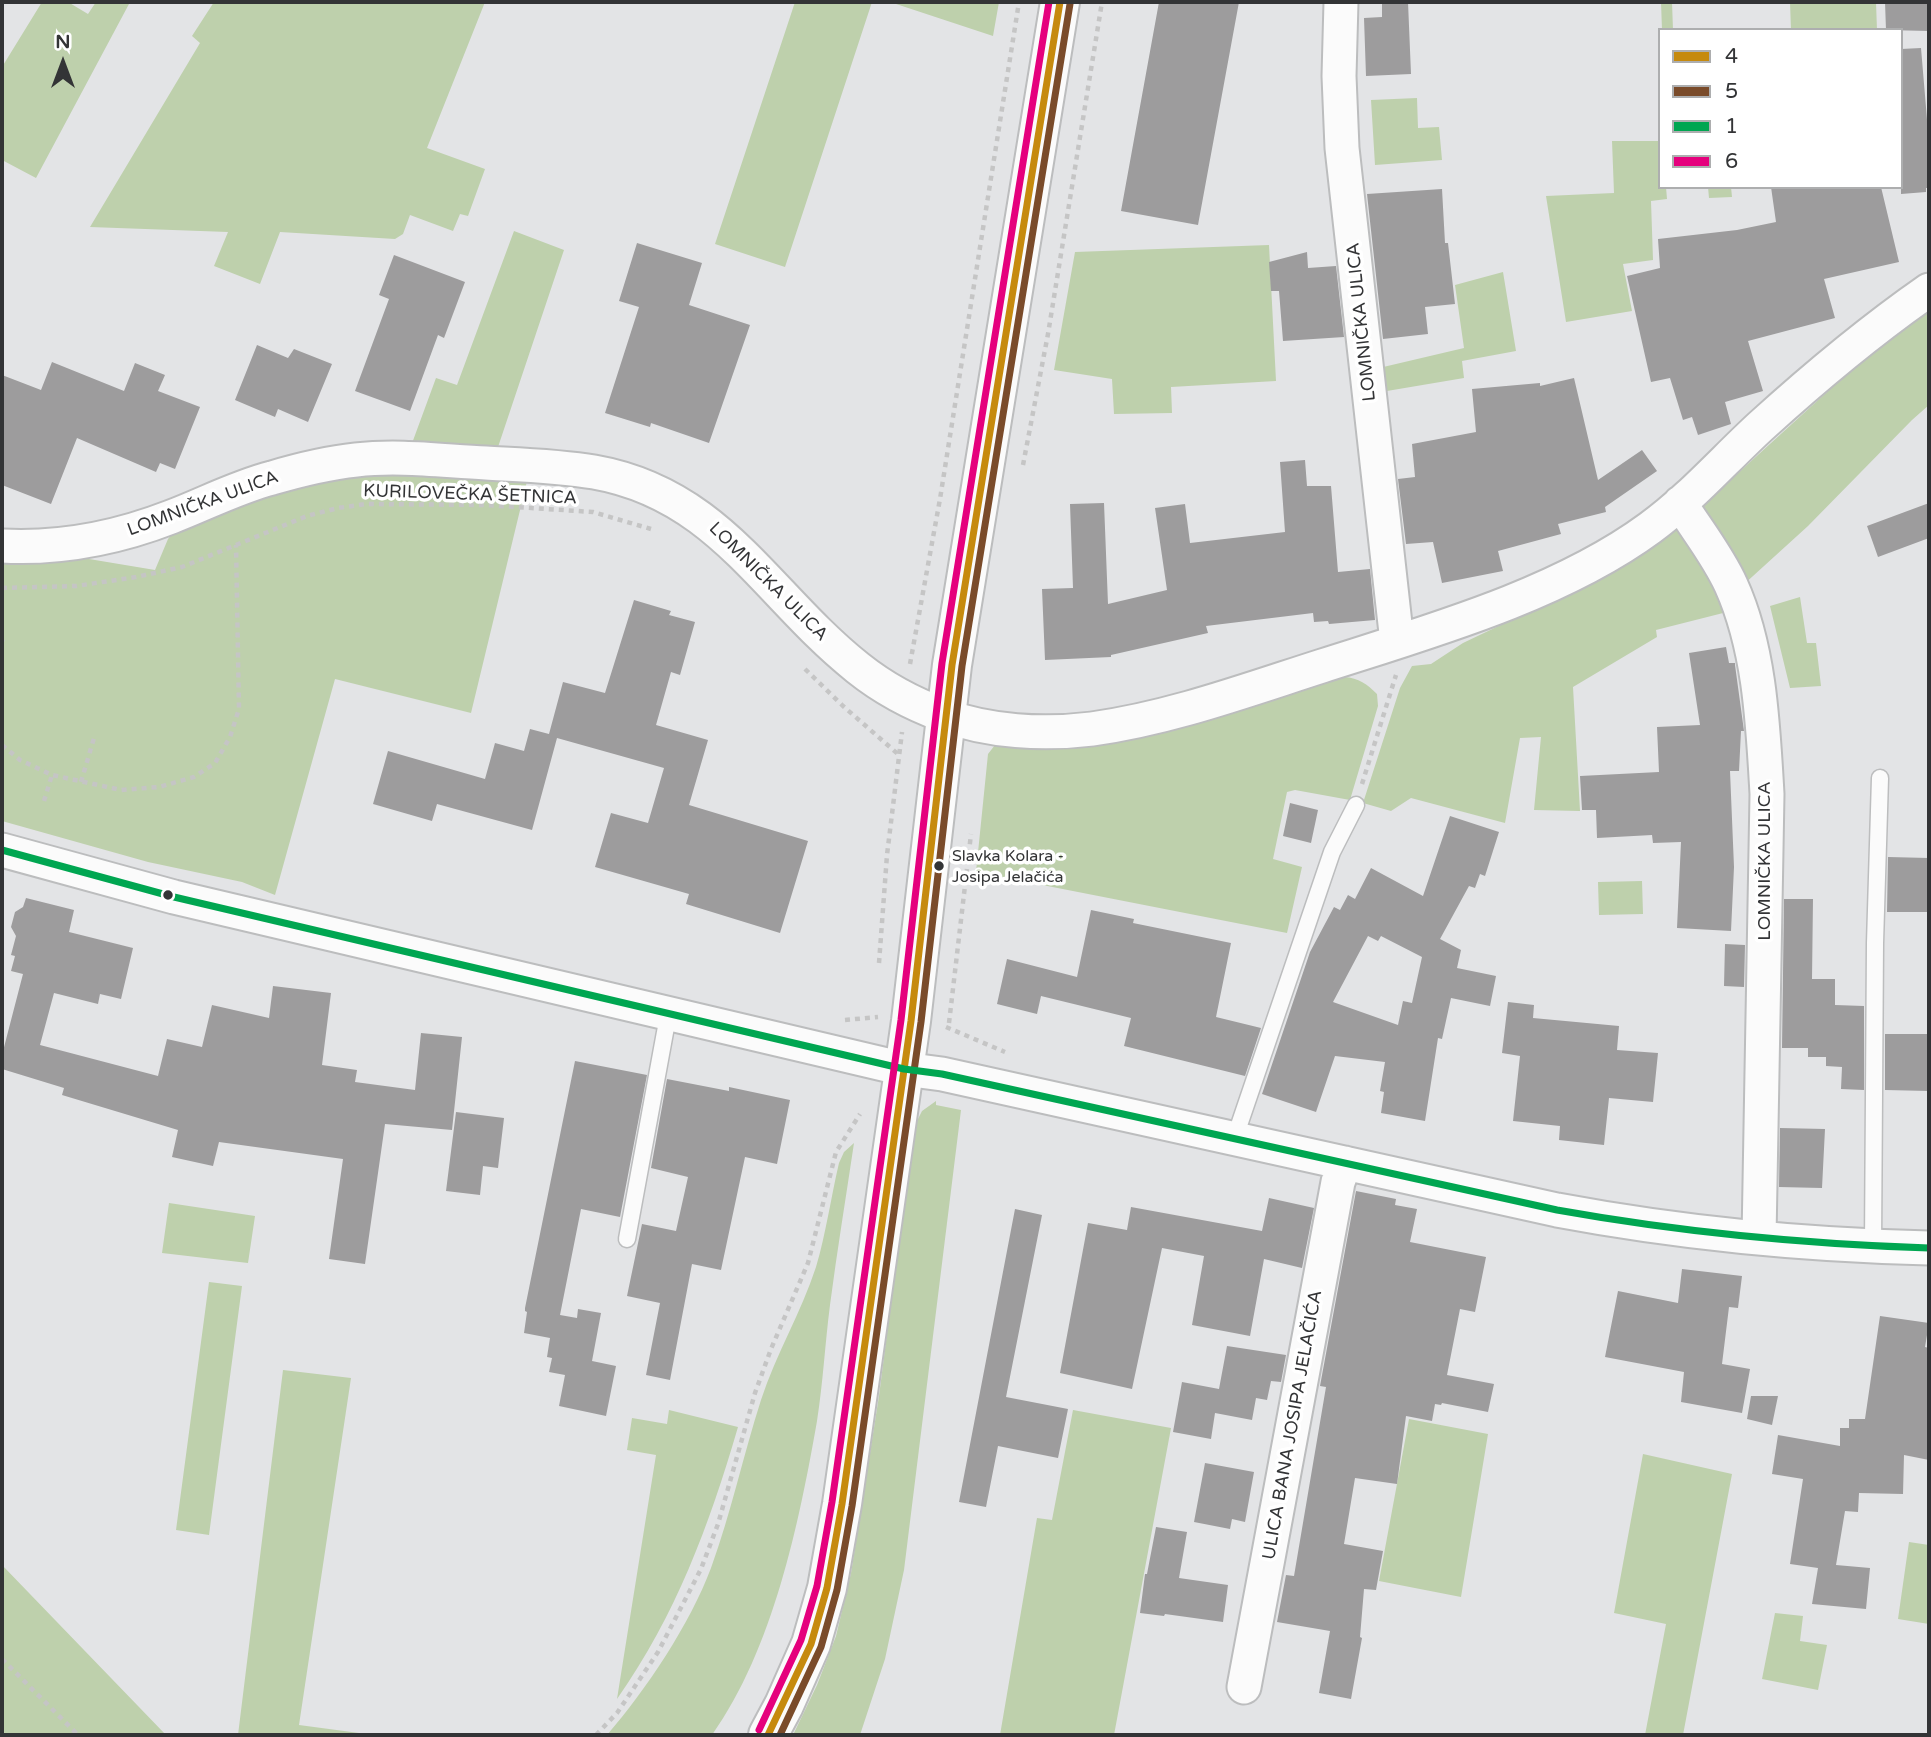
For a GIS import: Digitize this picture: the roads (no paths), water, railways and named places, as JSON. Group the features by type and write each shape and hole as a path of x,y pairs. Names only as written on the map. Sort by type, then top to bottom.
{"main road":[{"path":"768,1735 811,1644 827,1588 857,1411 903,1076 944,716 1060,2"}],"street":[{"name":"LOMNIČKA ULICA","path":"1341,2 1339,87 1342,148 1402,640"},
{"name":"LOMNIČKA ULICA","path":"2,546 34,548 72,544 124,533 267,479 331,463 401,458 572,468 631,480 670,497 704,519 743,553 830,644 858,669 885,687 944,716 976,724 1017,731 1094,729 1205,704 1402,640 1491,608 1591,564 1644,532 1680,503 1825,369 1888,318 1929,290"},
{"name":"LOMNIČKA ULICA","path":"1680,503 1730,582 1739,604 1758,683 1767,808 1759,1238"},
{"path":"2,850 173,897 668,1016 903,1076 942,1074 1615,1221 1759,1238 1929,1248"},
{"name":"ULICA BANA JOSIPA JELAČIĆA","path":"1244,1688 1338,1182 1345,1163"}],"lane":[{"path":"1873,1245 1875,943 1880,778"},
{"path":"1235,1137 1332,852 1356,804"},
{"path":"627,1239 668,1016"}],"place":[{"name":"Slavka Kolara - Josipa Jelačića","path":"939,866"}]}
